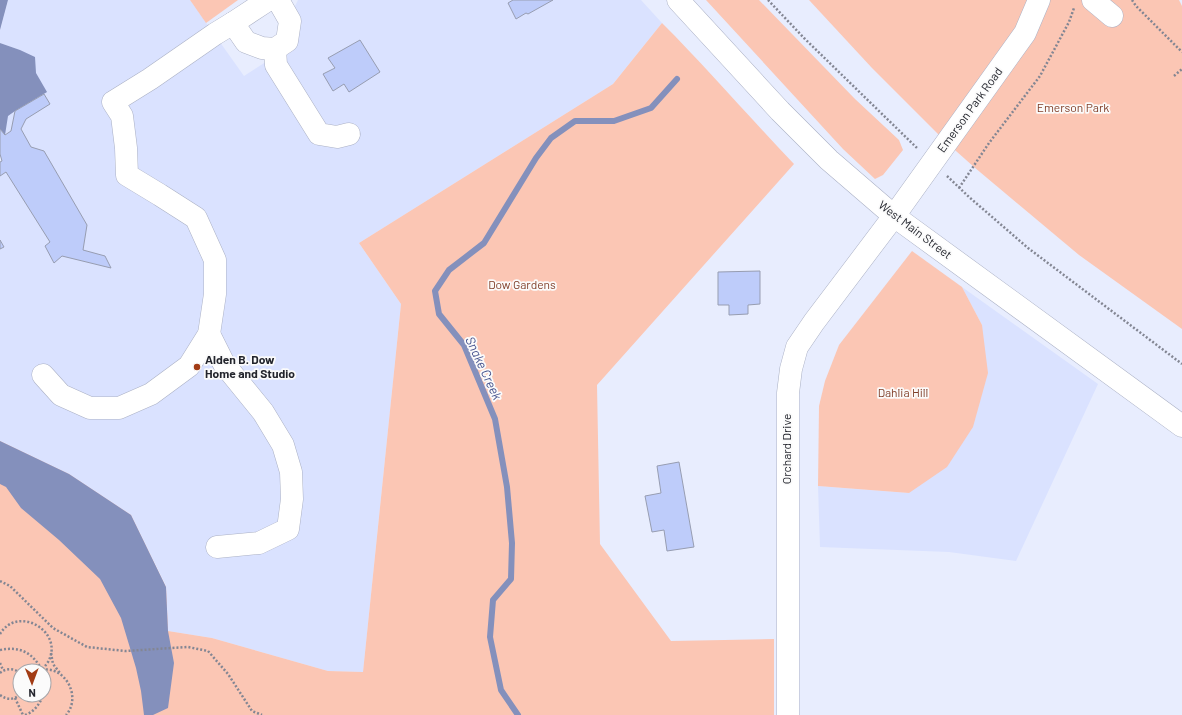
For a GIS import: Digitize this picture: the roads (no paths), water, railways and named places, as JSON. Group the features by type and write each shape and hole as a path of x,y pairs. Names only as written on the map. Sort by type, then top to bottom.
{"street":[{"path":"43,375 61,395 90,408 119,408 151,394 189,366 209,334 215,294 215,260 196,218 127,175 126,148 122,116 113,102 268,0"},
{"path":"233,23 246,42 262,48 275,49 287,41 290,21 278,0"},
{"name":"West Main Street","path":"678,0 780,111 829,160 894,216 1182,426"},
{"name":"Emerson Park Road","path":"894,216 1025,33 1039,0"},
{"path":"1084,4 1112,16"},
{"path":"275,49 276,66 319,134 337,137 349,134"},
{"name":"Orchard Drive","path":"788,715 787,429 788,393 792,369 798,347 810,328 894,216"},
{"path":"209,334 224,364 263,412 283,445 291,472 292,500 288,529 259,543 217,547"}],"waterway":[{"name":"Snake Creek","path":"518,715 501,690 490,637 493,600 511,579 512,543 507,487 495,419 464,345 439,314 435,291 449,270 484,243 536,158 551,138 575,121 614,121 651,108 677,79"}],"place":[{"name":"Alden B. Dow Home and Studio","path":"197,367"}],"park label":[{"name":"Emerson Park","path":"1073,108"},
{"name":"Dow Gardens","path":"522,285"},
{"name":"Dahlia Hill","path":"903,393"}]}
